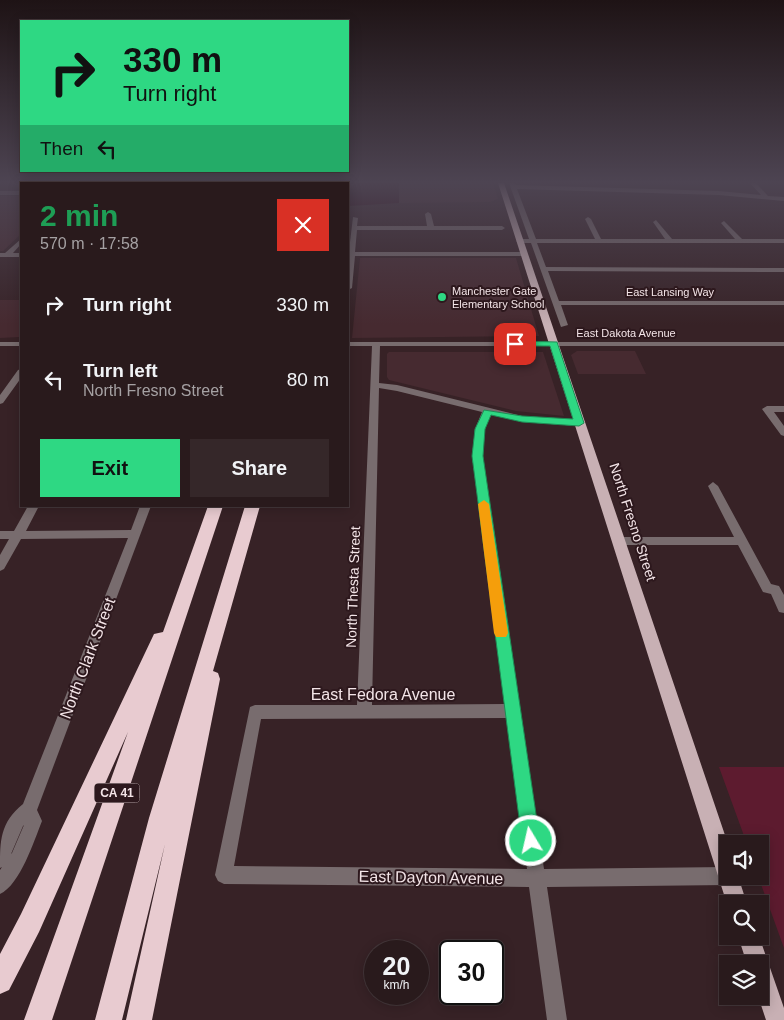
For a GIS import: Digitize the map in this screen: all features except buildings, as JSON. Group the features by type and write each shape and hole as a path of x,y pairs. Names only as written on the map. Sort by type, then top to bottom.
{"highway":[{"name":"CA 41","path":"38,1020 216,507"},
{"path":"108,1020 160,818 254,507"},
{"path":"0,981 30,923 194,565"},
{"path":"139,1020 235,570"}],"main road":[{"name":"North Fresno Street","path":"516,231 719,848"},
{"path":"769,999 776,1020"}],"street":[{"path":"349,281 355,231"},
{"path":"529,231 564,324"},
{"path":"594,231 599,241"},
{"path":"662,231 670,241"},
{"path":"731,231 740,241"},
{"path":"519,241 784,240"},
{"path":"3,255 20,242"},
{"path":"353,254 523,254"},
{"path":"3,255 20,255"},
{"path":"543,269 784,270"},
{"name":"East Lansing Way","path":"556,303 784,303"},
{"path":"0,344 20,344"},
{"name":"East Dakota Avenue","path":"349,344 784,344"},
{"name":"North Thesta Street","path":"364,712 376,344"},
{"path":"0,401 20,373"},
{"path":"376,385 397,388 487,412 522,419 579,423"},
{"path":"784,409 767,409 784,433"},
{"path":"487,412 480,429 477,456 557,1020"},
{"path":"713,486 767,588 779,590 784,608"},
{"path":"0,566 33,507"},
{"name":"North Clark Street","path":"0,859 17,820 29,810 146,507"},
{"path":"0,535 135,534"},
{"path":"619,541 742,541"},
{"name":"East Fedora Avenue","path":"224,875 255,712 512,711"},
{"name":"North Clark Street","path":"0,885 26,844 34,821 29,810"},
{"name":"East Dayton Avenue","path":"224,875 536,878 719,876"}],"shaded area":[{"path":"0,231 20,231 20,235 3,251 0,251"},
{"name":"Manchester Gate Elementary School","path":"360,258 516,258 539,336 352,338"},
{"path":"0,300 20,300 20,336 0,338"},
{"path":"577,351 635,351 646,374 578,374 571,355"},
{"path":"389,352 543,352 564,416 516,411 389,380 387,377 387,354"},
{"path":"719,767 784,767 784,948 769,906 769,895 765,895 761,885 769,885 769,835 744,835"}],"slow traffic":[{"path":"484,504 501,633"}],"place":[{"name":"Manchester Gate Elementary School","path":"442,297"}],"route":[{"path":"515,344 554,344 579,423 545,422 487,412 480,429 477,456 531,841"}]}
